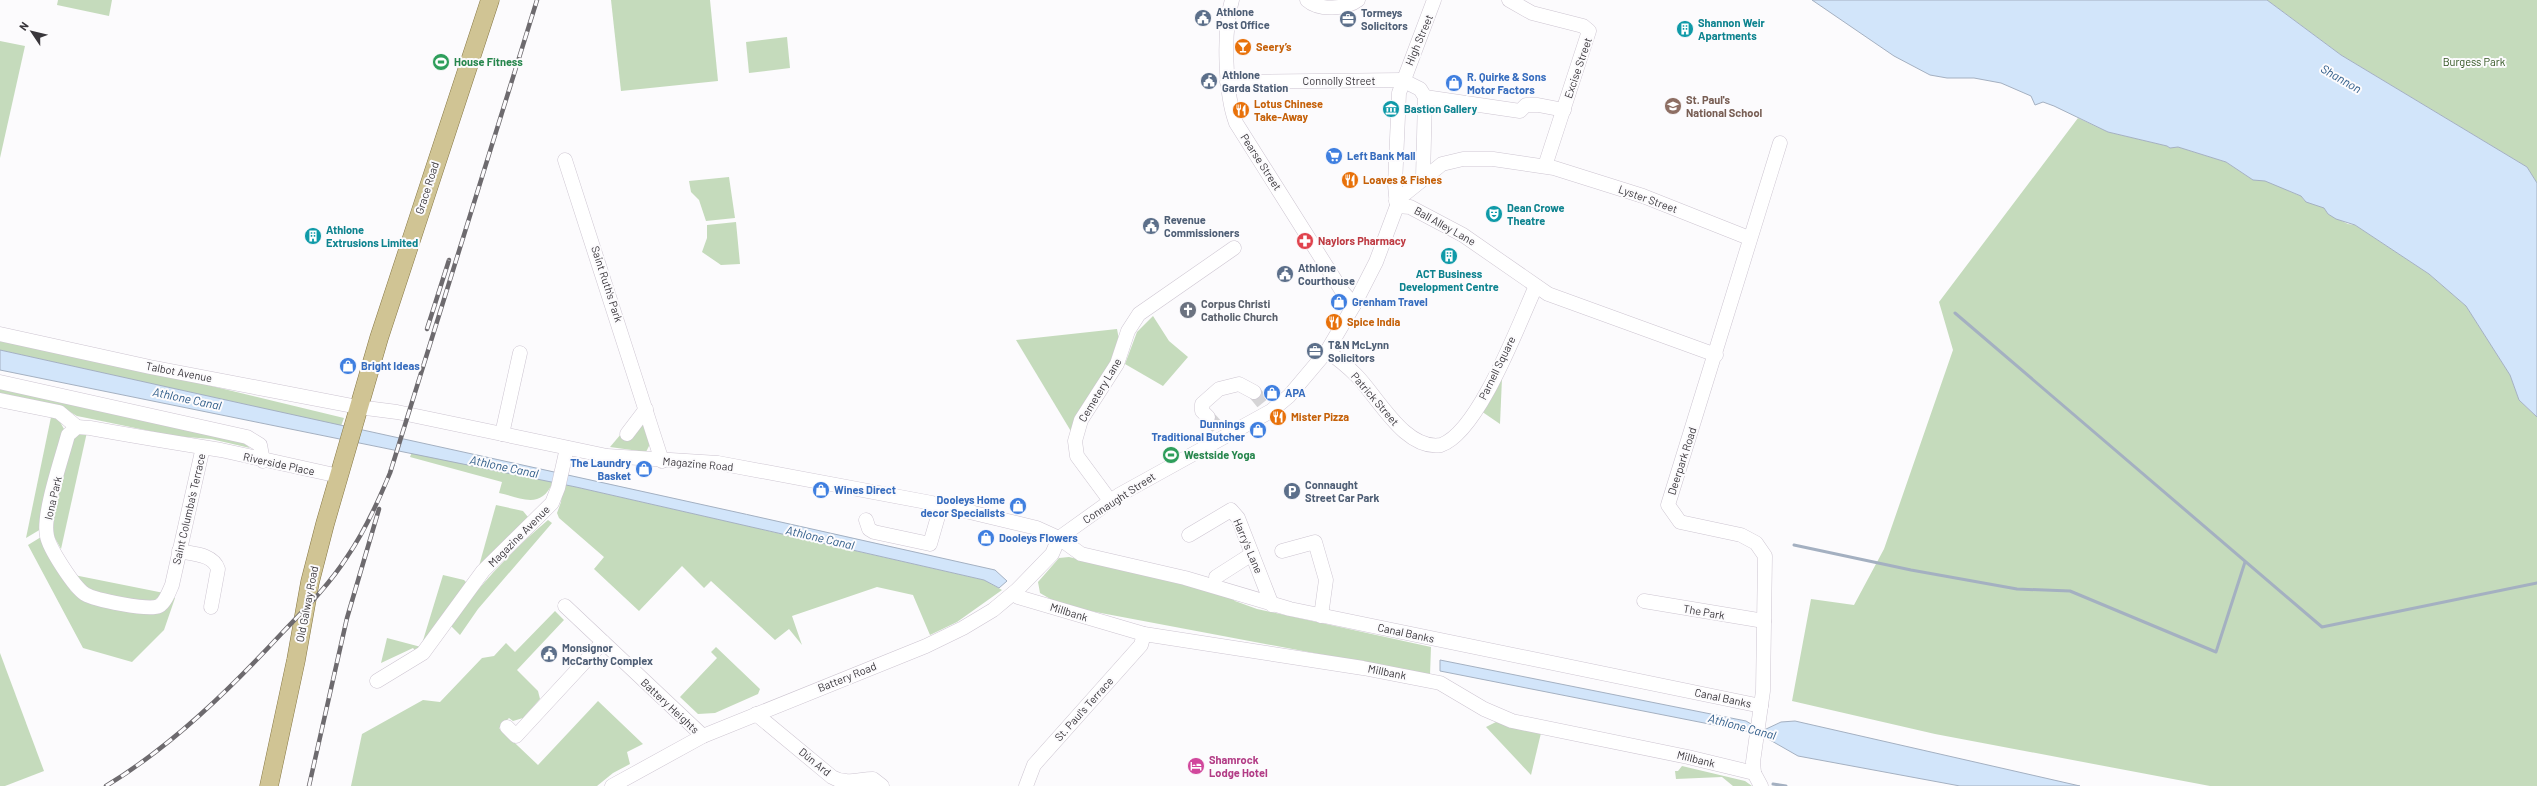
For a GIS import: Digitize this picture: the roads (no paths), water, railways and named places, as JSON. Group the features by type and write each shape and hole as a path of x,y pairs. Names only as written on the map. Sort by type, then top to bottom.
{"main road":[{"name":"Grace Road","path":"356,416 426,191 490,0"},
{"name":"Old Galway Road","path":"269,786 296,660 310,582 356,416"}],"street":[{"name":"Pearse Street","path":"1232,0 1229,12 1227,82 1229,99 1236,123 1342,291 1354,305"},
{"path":"1309,2 1344,8 1358,0"},
{"name":"High Street","path":"1397,203 1399,93 1402,80 1421,39 1434,0"},
{"name":"Excise Street","path":"1509,0 1532,13 1589,29 1589,36 1545,166"},
{"name":"Connolly Street","path":"1227,82 1402,80"},
{"path":"1402,80 1420,89 1425,97 1423,178"},
{"path":"1425,97 1520,111 1526,105 1538,105 1564,110"},
{"name":"Deerpark Road","path":"1754,773 1753,762 1757,742 1760,711 1765,556 1756,543 1741,535 1680,522 1668,505 1716,355 1749,238 1780,143"},
{"name":"Lyster Street","path":"1397,203 1423,178 1442,164 1463,159 1493,159 1545,166 1643,196 1749,238"},
{"name":"Saint Ruth's Park","path":"565,160 662,461"},
{"name":"Ball Alley Lane","path":"1397,203 1410,207 1432,218 1490,253 1536,286"},
{"name":"Connaught Street","path":"1059,538 1111,502 1266,408 1289,396 1328,351 1354,305 1376,262 1397,203"},
{"name":"Cemetery Lane","path":"1111,502 1077,456 1075,441 1081,420 1117,364 1128,331 1139,314 1234,248"},
{"path":"1536,286 1548,294 1594,312 1716,355"},
{"name":"Parnell Square","path":"1424,444 1432,446 1445,444 1459,431 1476,408 1496,376 1536,286"},
{"name":"Talbot Avenue","path":"0,334 356,416"},
{"name":"Patrick Street","path":"1328,351 1357,376 1409,437 1424,444"},
{"path":"502,434 520,353"},
{"path":"0,382 247,437 260,446 263,461"},
{"path":"1208,417 1202,411 1202,404 1219,389 1239,384 1254,392"},
{"path":"0,400 59,412 77,427 203,447"},
{"path":"627,434 646,409"},
{"name":"Magazine Road","path":"356,416 397,412 606,456 662,461 718,463 941,506 1037,528 1059,538"},
{"name":"Iona Park","path":"77,427 68,435 46,532 52,548 72,580 82,592 91,597 146,608 158,607 163,602 172,585 175,572"},
{"name":"Riverside Place","path":"203,447 339,476"},
{"name":"Saint Columba's Terrace","path":"175,572 203,447"},
{"name":"Magazine Avenue","path":"377,681 423,653 451,613 493,561 552,504 558,488 567,448"},
{"path":"866,520 869,529 874,532 930,544 941,506"},
{"name":"Harry's Lane","path":"1189,535 1231,510 1238,518 1272,604"},
{"name":"Battery Road","path":"612,786 703,736 946,638 993,610 1019,588 1052,554 1059,538"},
{"name":"Canal Banks","path":"1059,538 1081,554 1192,580 1272,604 1321,616 1760,711"},
{"path":"1282,551 1315,542 1326,580 1321,616"},
{"path":"179,551 209,558 216,564 218,569 211,608"},
{"path":"1216,576 1252,554"},
{"name":"Millbank","path":"1019,588 1018,597 1144,634 1367,668 1440,683 1484,709 1512,721 1688,757 1754,773"},
{"name":"The Park","path":"1644,601 1764,621"},
{"name":"Battery Heights","path":"565,606 703,736"},
{"name":"St. Paul's Terrace","path":"1026,786 1034,765 1141,645 1144,634"},
{"path":"507,727 516,736 603,642"},
{"name":"Dún Ard","path":"756,714 832,777 842,781 873,779 882,786"},
{"path":"1754,773 1761,786"}],"water":[{"name":"Shannon","path":"1812,0 2267,0 2341,55 2527,167 2537,183 2537,417 2519,400 2510,375 2466,306 2429,274 2355,225 2336,219 2328,214 2324,208 2306,202 2301,196 2265,181 2253,180 2226,162 2178,147 2170,148 2108,132 2054,106 2043,102 2035,105 2031,96 2001,83 1974,78 1947,78 1930,75 1894,56"},
{"name":"Athlone Canal","path":"0,350 995,570 1007,581 999,588 984,580 576,487 0,370"},
{"name":"Athlone Canal","path":"1440,660 1746,721 1756,727 1755,733 1440,671"},
{"path":"1795,721 2080,786 1960,786 1798,756 1763,736 1764,730 1781,722"}],"waterway":[{"path":"1955,313 2322,627 2537,583"},
{"path":"1794,545 1911,570 2017,589 2070,591 2216,652 2245,562"},
{"path":"1773,784 1786,786"}],"tunnel":[{"path":"1254,392 1263,403"},
{"path":"1208,417 1221,431"}],"railway":[{"path":"106,786 154,753 177,735 242,675 325,587 354,547 365,527 390,473 537,0"},
{"path":"427,329 449,260"},
{"path":"309,786 347,618 379,509"}],"place":[{"name":"Athlone Post Office","path":"1203,18"},
{"name":"Tormeys Solicitors","path":"1348,19"},
{"name":"Shannon Weir Apartments","path":"1685,29"},
{"name":"Seery’s","path":"1243,47"},
{"name":"House Fitness","path":"441,62"},
{"name":"Athlone Garda Station","path":"1209,81"},
{"name":"R. Quirke & Sons Motor Factors","path":"1454,83"},
{"name":"St. Paul's National School","path":"1673,106"},
{"name":"Bastion Gallery","path":"1391,109"},
{"name":"Lotus Chinese Take-Away","path":"1241,110"},
{"name":"Left Bank Mall","path":"1334,156"},
{"name":"Loaves & Fishes","path":"1350,180"},
{"name":"Dean Crowe Theatre","path":"1494,214"},
{"name":"Revenue Commissioners","path":"1151,226"},
{"name":"Athlone Extrusions Limited","path":"313,236"},
{"name":"Naylors Pharmacy","path":"1305,241"},
{"name":"ACT Business Development Centre","path":"1449,256"},
{"name":"Athlone Courthouse","path":"1285,274"},
{"name":"Grenham Travel","path":"1339,302"},
{"name":"Corpus Christi Catholic Church","path":"1188,310"},
{"name":"Spice India","path":"1334,322"},
{"name":"T&N McLynn Solicitors","path":"1315,351"},
{"name":"Bright Ideas","path":"348,366"},
{"name":"APA","path":"1272,393"},
{"name":"Mister Pizza","path":"1278,417"},
{"name":"Dunnings Traditional Butcher","path":"1258,430"},
{"name":"Westside Yoga","path":"1171,455"},
{"name":"The Laundry Basket","path":"644,469"},
{"name":"Wines Direct","path":"821,490"},
{"name":"Connaught Street Car Park","path":"1292,491"},
{"name":"Dooleys Home decor Specialists","path":"1018,506"},
{"name":"Dooleys Flowers","path":"986,538"},
{"name":"Monsignor McCarthy Complex","path":"549,654"},
{"name":"Shamrock Lodge Hotel","path":"1196,766"}],"park label":[{"name":"Burgess Park","path":"2474,62"}]}
